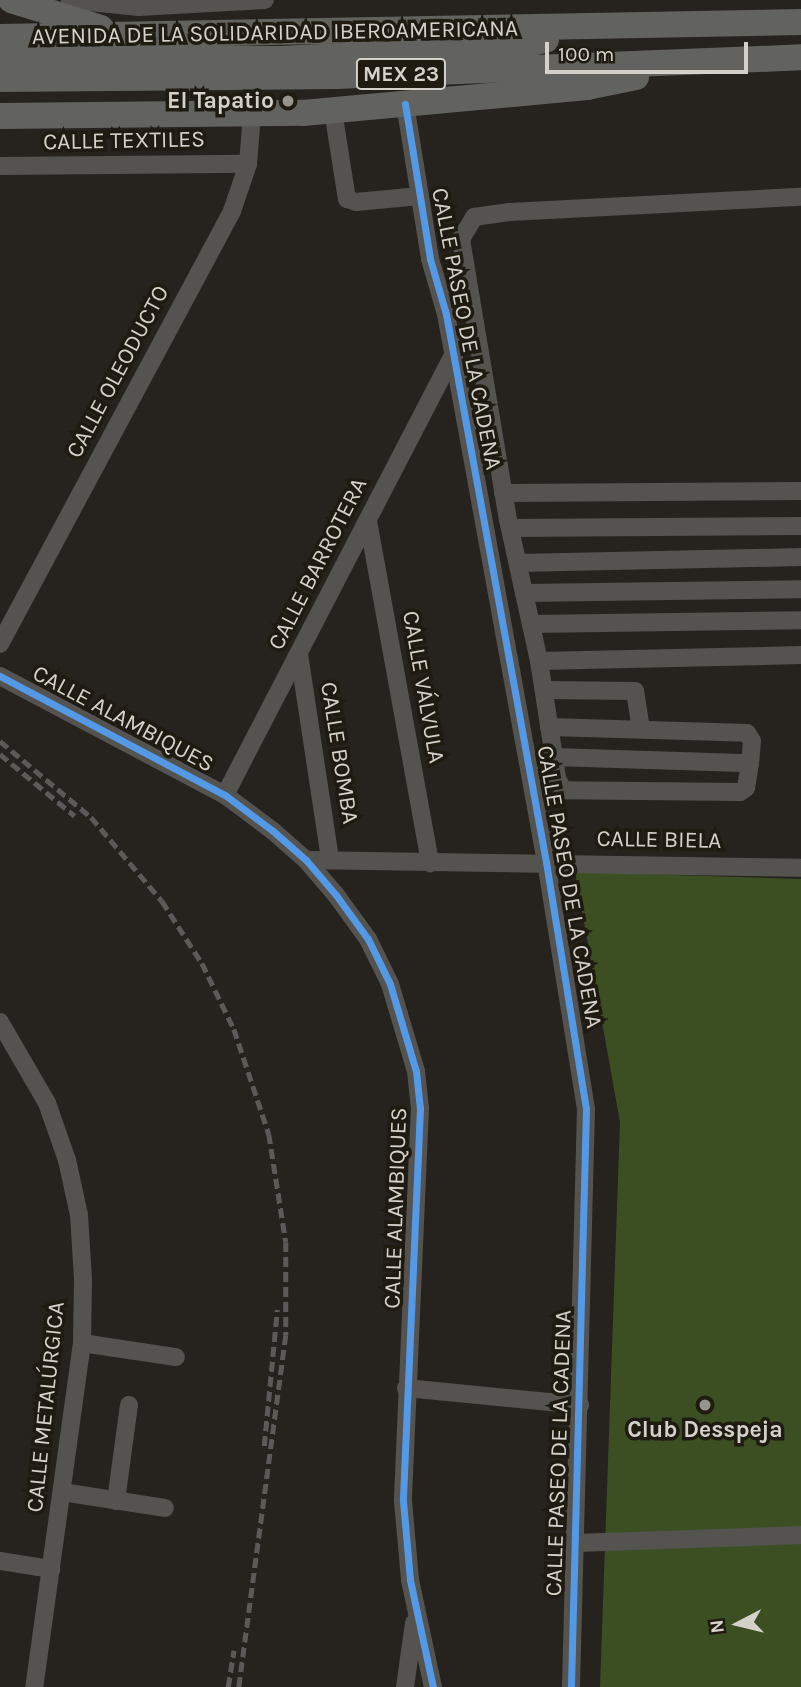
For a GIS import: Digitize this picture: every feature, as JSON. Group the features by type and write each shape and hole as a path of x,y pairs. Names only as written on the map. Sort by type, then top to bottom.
{"highway":[{"path":"11,0 130,46 279,59 510,48 579,28 801,22"},
{"name":"AVENIDA DE LA SOLIDARIDAD IBEROAMERICANA","path":"0,37 130,46"},
{"path":"4,72 130,46"},
{"name":"AVENIDA DE LA SOLIDARIDAD IBEROAMERICANA","path":"4,72 335,76 801,57"},
{"path":"0,116 333,111 587,87 714,61"},
{"path":"4,72 88,99 174,114"}],"street":[{"path":"70,0 139,7 265,0"},
{"path":"101,2 139,0"},
{"name":"CALLE PASEO DE LA CADENA","path":"405,104 419,196 453,356 546,862 586,1109 571,1687"},
{"path":"333,111 347,199 356,202 419,196"},
{"name":"CALLE OLEODUCTO","path":"0,644 232,211 248,164 252,113"},
{"name":"CALLE TEXTILES","path":"0,166 248,164"},
{"path":"549,727 747,733 752,741 746,788 740,792 563,790 554,757 549,727 544,690 539,661 503,493 461,254 461,239 474,217 801,197"},
{"name":"CALLE BARROTERA","path":"225,795 453,356"},
{"path":"503,493 801,491"},
{"name":"CALLE VÁLVULA","path":"368,521 430,863"},
{"path":"510,528 801,526"},
{"path":"518,563 801,557"},
{"path":"524,593 801,589"},
{"path":"531,624 801,620"},
{"name":"CALLE BOMBA","path":"299,653 330,860"},
{"path":"539,661 801,655"},
{"name":"CALLE ALAMBIQUES","path":"0,676 225,795 306,860 368,939 390,984 416,1071 422,1138 406,1388 403,1501 416,1609"},
{"path":"544,690 635,691 640,729"},
{"path":"554,757 750,763"},
{"name":"CALLE BIELA","path":"306,860 801,868"},
{"name":"CALLE METALÚRGICA","path":"0,1022 47,1103 67,1160 79,1215 82,1343 34,1687"},
{"path":"82,1343 176,1357"},
{"path":"406,1388 580,1405"},
{"path":"116,1501 129,1405"},
{"path":"62,1492 165,1508"},
{"path":"576,1542 801,1535"},
{"path":"0,1561 51,1569"},
{"path":"405,1687 416,1609"},
{"path":"416,1609 433,1687"}],"green space":[{"name":"Club Desspeja","path":"575,872 801,879 801,1687 600,1687 620,1122"}],"railway":[{"path":"0,741 91,817 162,901 202,963 234,1029 269,1134 286,1242 286,1335 239,1687"},
{"path":"0,754 75,816"},
{"path":"264,1446 277,1310"},
{"path":"228,1687 234,1650"}],"cycle path":[{"path":"405,104 430,259 446,314 546,862 586,1109 571,1687"},
{"path":"0,676 225,795 273,831 306,860 336,895 368,939 390,984 416,1071 420,1108 403,1501 410,1580 433,1687"}],"place":[{"name":"El Tapatio","path":"288,101"},
{"name":"Club Desspeja","path":"705,1405"}]}
